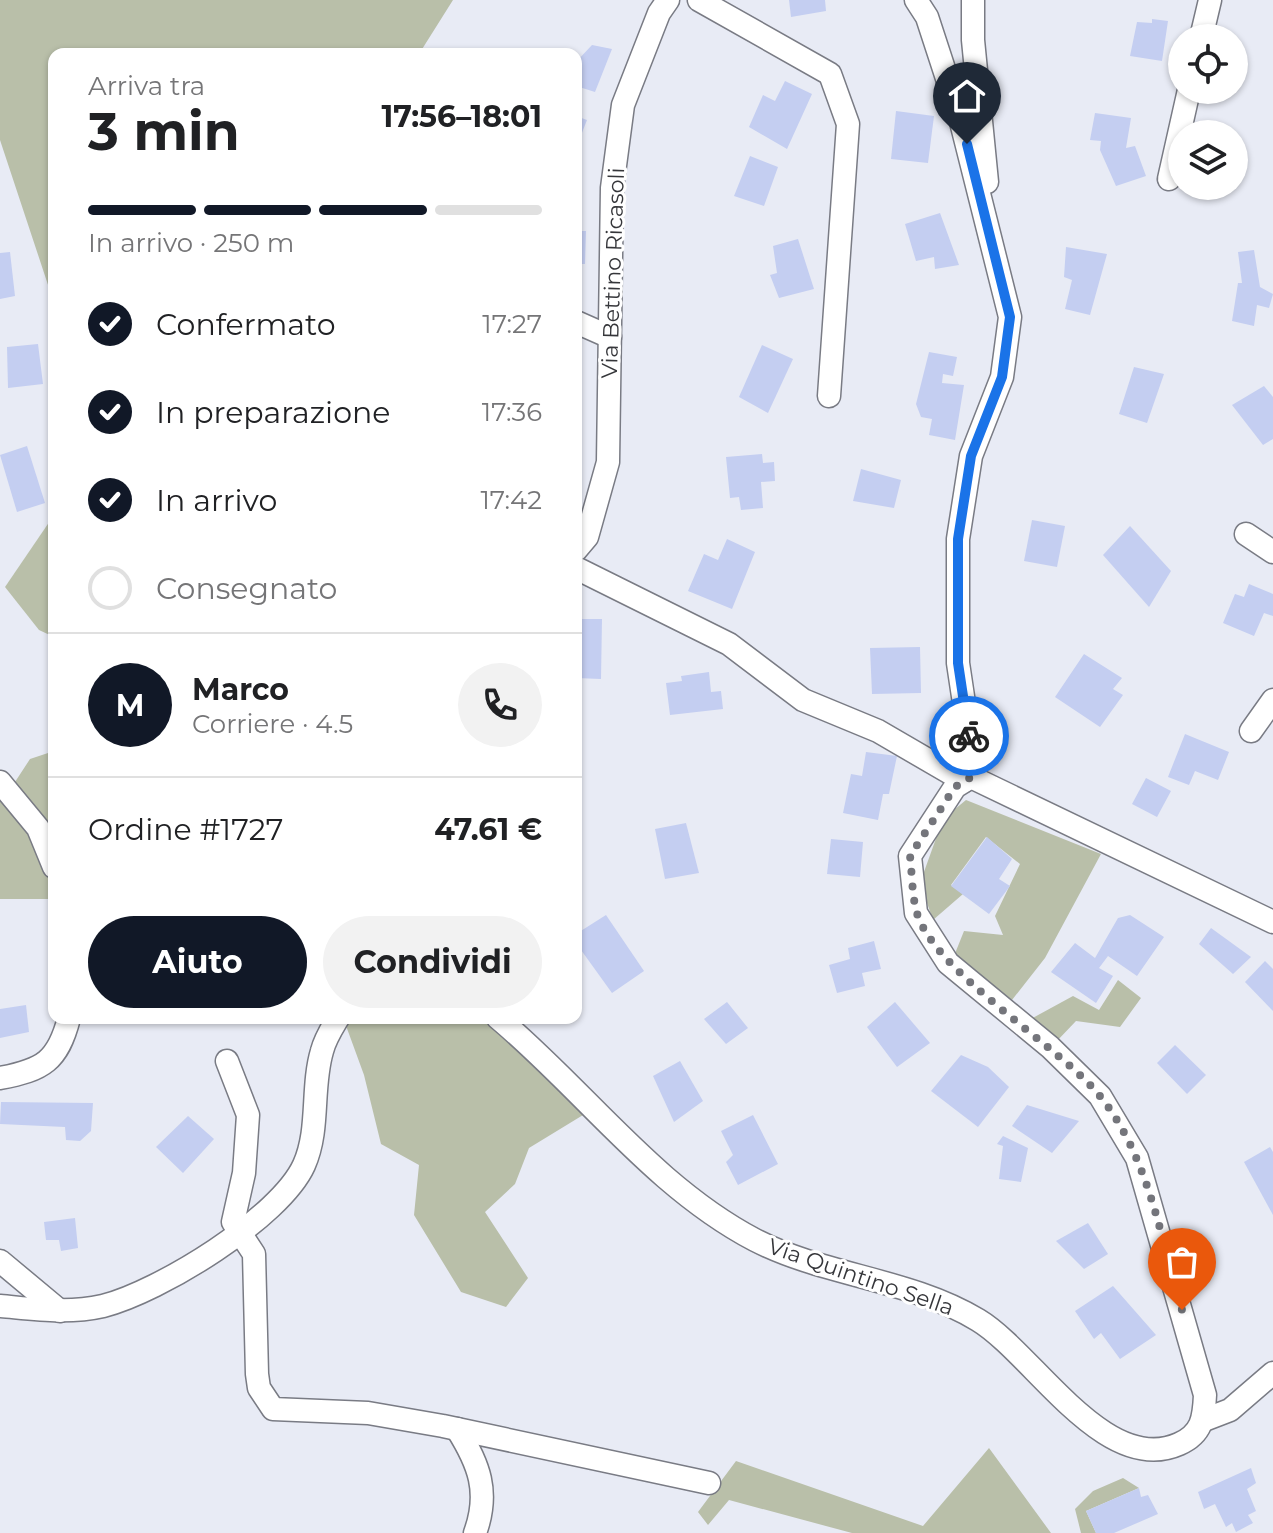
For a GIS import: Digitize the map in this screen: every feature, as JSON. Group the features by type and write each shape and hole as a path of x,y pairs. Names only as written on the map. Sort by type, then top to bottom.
{"street":[{"name":"Via Bettino Ricasoli","path":"582,543 587,537 608,462 612,188 623,105 659,13 668,0"},
{"path":"699,0 830,74 848,124 829,396"},
{"path":"916,0 927,17 960,118 1010,317 1002,377 971,456 958,539 958,663 971,750 967,779 955,787 910,856 916,913 948,963 1050,1047 1100,1096 1137,1158 1200,1371 1205,1395 1204,1420"},
{"path":"973,0 973,40 993,249"},
{"path":"1204,24 1210,0"},
{"path":"582,325 610,337"},
{"path":"1246,534 1273,552"},
{"path":"582,571 729,644 803,700 878,731 967,779 1273,922"},
{"path":"1251,731 1273,700"},
{"path":"0,782 38,828 48,852"},
{"path":"0,1078 46,1065 63,1042 68,1024"},
{"path":"0,1306 61,1312 104,1306 142,1291 240,1233 289,1188 303,1166 314,1123 321,1052 335,1024"},
{"name":"Via Quintino Sella","path":"508,1024 689,1199 754,1240 798,1259 911,1293 978,1320 1021,1354 1065,1402 1104,1433 1129,1444 1154,1450 1168,1449 1195,1435 1204,1420 1230,1410 1273,1373"},
{"path":"227,1061 248,1115 244,1173 233,1222 254,1254 257,1271 257,1374 266,1403 273,1409 290,1412 368,1413 457,1429 709,1483"},
{"path":"0,1261 61,1312"},
{"path":"457,1429 476,1459 484,1508 475,1533"}],"green space":[{"path":"0,0 453,0 423,48 48,48 48,285 0,140"},
{"path":"48,524 48,634 39,630 5,587"},
{"path":"48,753 48,836 38,813 15,782 30,759"},
{"path":"0,782 48,858 48,899 0,899"},
{"path":"966,800 1101,854 1045,958 1012,1000 954,956 964,931 1003,935 995,916 1020,864 986,837 951,885 963,894 933,920 920,883 943,819"},
{"path":"1118,980 1141,998 1120,1027 1076,1021 1055,1043 1029,1020 1073,996 1099,1010"},
{"path":"345,1024 492,1024 588,1112 529,1148 515,1184 485,1212 528,1278 506,1307 461,1292 414,1215 419,1165 381,1144 364,1075"},
{"path":"989,1448 1051,1533 852,1533 729,1500 708,1525 698,1512 736,1461 923,1526"},
{"path":"1123,1478 1139,1488 1086,1511 1096,1533 1081,1533 1075,1509 1093,1491"}],"building":[{"path":"789,0 825,0 826,11 791,17"},
{"path":"1152,19 1168,21 1162,61 1130,56 1137,22 1152,23"},
{"path":"592,45 612,49 595,92 582,88 582,56"},
{"path":"785,81 812,94 787,149 749,127 763,95 775,101"},
{"path":"896,111 934,116 928,163 891,159"},
{"path":"1095,113 1131,118 1126,148 1135,146 1146,176 1116,186 1100,150 1101,141 1090,140"},
{"path":"750,156 778,167 764,206 734,196"},
{"path":"940,213 959,265 935,269 934,257 916,261 905,224"},
{"path":"582,231 586,231 585,264 582,264"},
{"path":"798,239 814,289 779,298 770,275 777,273 773,246"},
{"path":"1066,247 1107,254 1090,315 1065,309 1072,280 1064,277"},
{"path":"1254,250 1260,287 1273,294 1269,308 1257,305 1254,326 1232,321 1238,283 1242,283 1238,252"},
{"path":"10,252 15,296 0,299 0,253"},
{"path":"38,344 43,384 8,388 7,347"},
{"path":"762,345 793,359 768,413 739,397"},
{"path":"929,352 957,357 953,376 943,374 942,383 964,385 955,440 929,435 932,419 921,417 916,404"},
{"path":"1134,367 1164,374 1147,423 1119,414"},
{"path":"1264,386 1273,397 1273,439 1263,445 1232,405"},
{"path":"27,446 45,503 17,512 0,455"},
{"path":"762,454 763,463 774,462 775,481 761,482 763,508 741,510 739,497 730,498 726,457"},
{"path":"861,469 901,480 894,508 853,501"},
{"path":"1032,520 1065,526 1057,567 1024,561"},
{"path":"1130,526 1171,571 1149,607 1103,555"},
{"path":"727,539 755,552 732,609 688,591 704,554 718,560"},
{"path":"1249,584 1273,594 1273,616 1264,613 1254,636 1223,623 1235,594 1244,597"},
{"path":"582,619 602,619 601,679 582,678"},
{"path":"920,647 921,693 872,694 870,648"},
{"path":"1084,654 1122,678 1113,689 1123,695 1100,727 1055,697"},
{"path":"709,672 711,692 721,691 723,709 670,715 666,683 682,681 681,676"},
{"path":"1185,734 1229,752 1218,780 1195,771 1189,785 1168,777"},
{"path":"866,752 897,756 889,794 883,794 878,820 843,813 851,774 862,776"},
{"path":"1146,778 1171,791 1157,817 1132,804"},
{"path":"686,823 699,873 665,879 655,829"},
{"path":"987,837 1012,859 999,879 1010,886 989,914 951,886"},
{"path":"831,839 863,842 860,877 827,874"},
{"path":"606,915 644,971 612,993 582,951 582,930"},
{"path":"1130,915 1164,937 1137,976 1108,956 1099,968 1113,976 1096,1003 1051,972 1075,943 1095,958 1118,918"},
{"path":"1211,928 1251,957 1233,974 1199,944"},
{"path":"874,941 881,969 862,973 865,986 837,993 829,965 850,959 848,948"},
{"path":"1265,961 1273,969 1273,1011 1245,982"},
{"path":"727,1002 748,1028 726,1044 704,1019"},
{"path":"895,1002 930,1043 897,1067 867,1027"},
{"path":"26,1005 29,1032 0,1038 0,1009"},
{"path":"1175,1045 1206,1075 1187,1094 1157,1063"},
{"path":"961,1055 988,1067 1009,1087 978,1127 931,1091"},
{"path":"680,1061 703,1101 674,1122 653,1076"},
{"path":"1,1102 93,1103 91,1131 80,1141 66,1140 65,1127 0,1124"},
{"path":"1027,1105 1079,1121 1052,1153 1012,1126"},
{"path":"753,1115 778,1164 738,1185 726,1162 733,1155 721,1131"},
{"path":"188,1116 214,1139 183,1173 156,1147"},
{"path":"1003,1136 1028,1148 1021,1182 999,1179 1003,1146 997,1144"},
{"path":"1270,1147 1273,1152 1273,1215 1244,1162"},
{"path":"75,1218 78,1248 61,1251 59,1240 46,1240 44,1222"},
{"path":"1088,1223 1108,1254 1084,1269 1056,1241"},
{"path":"1113,1286 1156,1335 1120,1359 1101,1333 1094,1339 1075,1311"},
{"path":"1251,1468 1256,1483 1247,1489 1256,1511 1248,1515 1253,1523 1236,1532 1232,1523 1226,1527 1215,1504 1204,1509 1198,1492"},
{"path":"1139,1488 1141,1497 1148,1495 1158,1514 1114,1533 1096,1533 1086,1511"}],"way so far":[{"path":"969,736 971,777 955,787 910,856 916,913 948,963 1050,1047 1100,1096 1137,1158 1182,1310"}],"route":[{"path":"967,144 1010,317 1002,377 971,456 958,539 958,663 969,736"}]}
